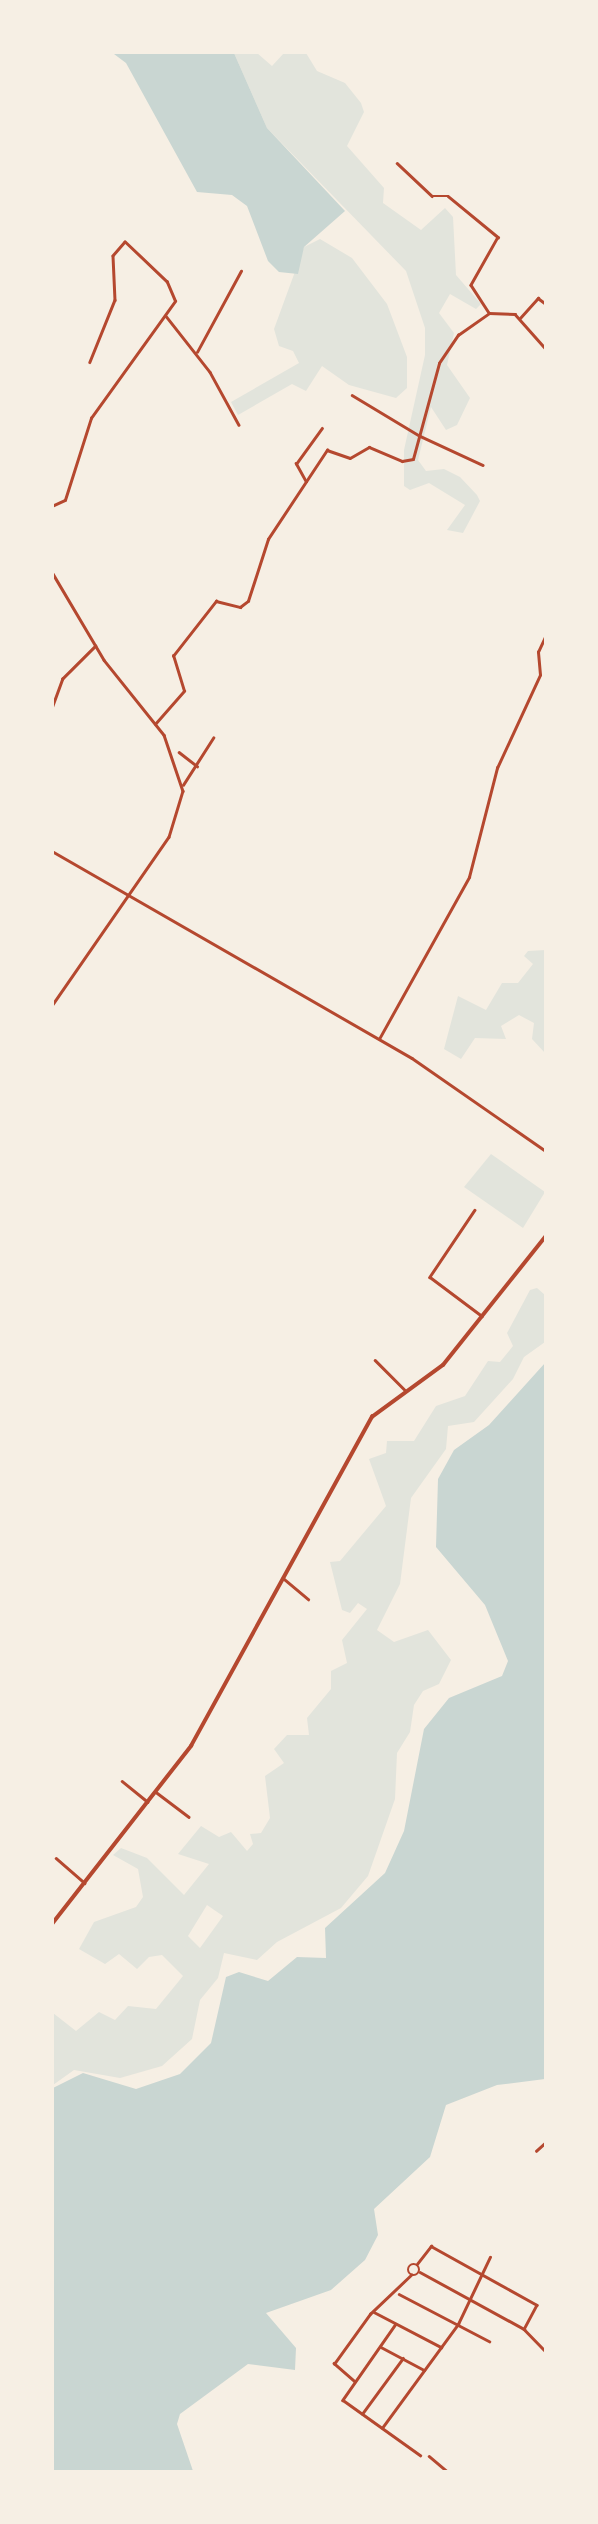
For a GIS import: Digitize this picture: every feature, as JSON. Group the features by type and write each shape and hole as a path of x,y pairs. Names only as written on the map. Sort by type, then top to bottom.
{"street":[{"path":"397,163 432,196 448,196 498,237 471,285 489,313 520,318 545,349"},
{"path":"52,506 65,499 91,418 166,316 176,293 123,243 113,259 115,300 90,362"},
{"path":"197,352 241,271"},
{"path":"520,318 538,298 545,304"},
{"path":"155,724 184,691 173,656 216,601 241,607 248,601 268,539 328,450 351,457 369,447 405,462 416,454 445,352 489,313"},
{"path":"166,316 197,352 239,425"},
{"path":"352,395 420,436 483,465"},
{"path":"306,482 296,464 322,428"},
{"path":"52,572 96,645 155,724 183,785"},
{"path":"379,1039 469,877 497,768 540,675 538,652 545,635"},
{"path":"52,707 62,679 96,645"},
{"path":"52,1006 175,826 183,785 213,738"},
{"path":"179,752 197,766"},
{"path":"52,851 379,1039 545,1150"},
{"path":"475,1210 430,1277 482,1316"},
{"path":"52,1924 195,1740 372,1417 405,1390 443,1365 545,1236"},
{"path":"375,1360 405,1390"},
{"path":"283,1578 308,1599"},
{"path":"122,1781 148,1802"},
{"path":"156,1792 189,1817"},
{"path":"56,1858 85,1883"},
{"path":"536,2151 545,2142"},
{"path":"411,2275 409,2266 417,2264 431,2246 537,2305 524,2329"},
{"path":"382,2428 457,2324 472,2300 490,2258"},
{"path":"417,2264 420,2272 524,2329 545,2353"},
{"path":"356,2382 334,2364 374,2312 398,2293 411,2275 420,2272"},
{"path":"398,2293 489,2341"},
{"path":"374,2312 441,2347"},
{"path":"396,2324 343,2400 420,2455"},
{"path":"380,2347 424,2370"},
{"path":"362,2414 402,2358"},
{"path":"429,2456 447,2471"}],"shaded area":[{"path":"88,53 234,53 267,128 345,211 304,247 298,274 279,272 268,261 247,206 232,195 197,192 126,63 114,54"},
{"path":"234,53 257,53 272,66 284,53 306,53 317,71 345,83 361,103 364,112 347,146 384,188 383,203 421,230 445,208 453,217 456,275 481,304 476,309 450,294 439,313 454,333 447,365 470,398 457,425 446,430 431,407 418,460 426,471 444,469 460,477 477,495 480,501 463,533 447,530 465,505 429,483 410,490 404,486 404,450 425,355 425,328 406,271 267,128"},
{"path":"320,239 352,258 387,304 407,357 407,388 396,398 349,385 322,366 306,391 292,384 238,415 231,402 299,363 293,351 279,346 274,329 304,247"},
{"path":"546,950 545,1053 532,1039 534,1023 519,1015 501,1026 506,1039 475,1038 461,1059 444,1049 458,996 486,1010 502,983 518,983 533,964 524,956 528,951"},
{"path":"491,1154 545,1192 523,1228 464,1187"},
{"path":"537,1288 545,1295 545,1342 524,1357 513,1379 474,1422 448,1426 446,1449 411,1498 400,1584 377,1630 394,1642 428,1630 451,1660 439,1684 423,1691 414,1705 410,1732 397,1753 395,1799 368,1876 341,1908 277,1942 257,1960 224,1953 218,1978 200,2000 192,2039 162,2066 120,2078 74,2070 53,2085 53,2013 76,2031 99,2012 115,2020 128,2006 156,2009 183,1976 162,1955 149,1957 137,1969 119,1954 105,1964 79,1949 94,1922 136,1907 143,1897 138,1869 113,1855 121,1848 147,1858 184,1895 209,1864 178,1854 201,1826 219,1837 231,1832 247,1851 253,1844 250,1834 261,1833 270,1818 265,1776 284,1763 274,1749 287,1735 309,1735 307,1718 331,1689 331,1671 347,1663 342,1640 367,1609 358,1603 350,1613 342,1610 330,1562 340,1561 386,1506 369,1459 386,1453 387,1441 414,1441 436,1406 465,1396 488,1361 500,1362 513,1346 507,1333 530,1290","holes":["207,1905 223,1916 200,1948 188,1936"]},
{"path":"545,1363 545,2079 497,2085 446,2105 430,2157 374,2209 378,2235 365,2260 331,2290 266,2313 296,2348 295,2370 248,2364 180,2414 177,2424 193,2471 53,2471 53,2088 83,2073 136,2089 180,2074 211,2043 226,1977 239,1972 268,1981 297,1957 326,1958 325,1928 385,1873 404,1831 424,1729 449,1698 502,1676 508,1661 485,1605 436,1547 438,1479 454,1450 489,1425"}]}
